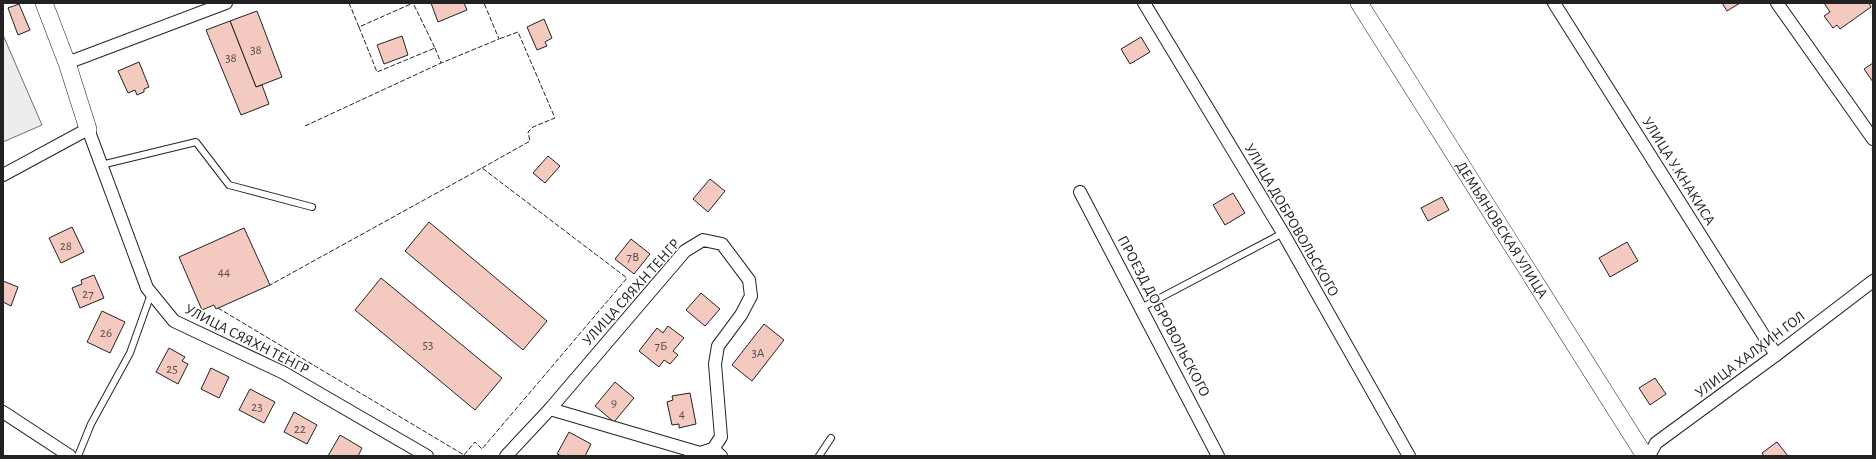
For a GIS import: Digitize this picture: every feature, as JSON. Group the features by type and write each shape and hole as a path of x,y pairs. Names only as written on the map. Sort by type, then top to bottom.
{"street":[{"path":"3,175 88,129 67,63 44,3"},
{"path":"67,63 226,3"},
{"name":"УЛИЦА ДОБРОВОЛЬСКОГО","path":"1144,3 1283,233 1409,456"},
{"name":"ДЕМЬЯНОВСКАЯ УЛИЦА","path":"1359,3 1646,456"},
{"name":"УЛИЦА У.КНАКИСА","path":"1554,3 1776,355"},
{"path":"1777,3 1873,139"},
{"name":"УЛИЦА СЯЯХН ТЕНГР","path":"88,129 147,288 174,321 284,373 427,456"},
{"name":"ПРОЕЗД ДОБРОВОЛЬСКОГО","path":"1080,192 1218,456"},
{"name":"УЛИЦА СЯЯХН ТЕНГР","path":"506,456 550,409 685,251 703,240 722,244 749,280 751,296 741,315 718,346 714,364 722,437 717,453 700,454 550,409"},
{"name":"УЛИЦА ХАЛХИН ГОЛ","path":"1649,456 1656,443 1776,355 1873,281"},
{"path":"3,412 70,456"}],"lane":[{"path":"101,166 196,142 229,185 312,207"},
{"path":"1141,308 1283,233"},
{"path":"78,456 91,424 130,353 151,294"},
{"path":"819,456 831,438"}],"shaded area":[{"path":"3,35 42,125 3,142"}],"building":[{"path":"431,3 464,3 467,10 438,22"},
{"path":"1722,3 1740,3 1727,11"},
{"path":"1824,3 1869,3 1871,7 1840,29 1837,25 1833,28 1824,16 1830,12"},
{"path":"19,4 30,30 18,35 8,8"},
{"path":"257,11 282,77 256,87 230,21"},
{"path":"544,19 552,38 545,42 547,46 537,50 527,27"},
{"path":"230,21 256,87 262,85 269,104 241,115 206,30"},
{"path":"402,36 408,55 384,64 377,45"},
{"path":"1141,37 1150,52 1130,64 1121,49"},
{"path":"139,62 149,87 144,89 144,92 137,95 135,90 128,93 118,71"},
{"path":"1873,63 1873,82 1864,69"},
{"path":"548,156 560,166 545,183 533,173"},
{"path":"710,179 725,191 708,212 693,199"},
{"path":"1233,193 1245,213 1225,225 1213,205"},
{"path":"1442,197 1449,210 1428,221 1421,208"},
{"path":"429,222 547,321 523,350 405,251"},
{"path":"72,227 84,252 61,263 49,238"},
{"path":"244,228 270,285 216,309 214,305 202,310 179,257"},
{"path":"631,239 650,254 634,274 615,259"},
{"path":"1627,242 1638,261 1610,277 1599,258"},
{"path":"94,275 104,298 80,308 72,288 82,284 81,280"},
{"path":"381,278 502,378 475,410 355,310"},
{"path":"3,281 18,287 11,306 3,302"},
{"path":"701,293 720,309 705,326 686,310"},
{"path":"102,311 125,322 110,353 87,342"},
{"path":"764,324 784,340 752,381 732,365"},
{"path":"668,326 684,338 673,351 678,355 670,364 664,360 659,367 639,351 657,328 663,333"},
{"path":"169,348 185,357 182,361 188,364 178,384 156,372"},
{"path":"211,368 229,377 219,398 201,389"},
{"path":"1655,378 1666,394 1650,405 1639,388"},
{"path":"615,382 634,398 614,422 595,406"},
{"path":"250,389 275,402 264,423 239,410"},
{"path":"690,393 696,424 679,428 679,424 672,425 667,402 673,400 672,396"},
{"path":"294,412 317,425 307,444 284,432"},
{"path":"569,432 591,444 585,456 562,456 557,454"},
{"path":"340,435 362,448 358,456 328,456"},
{"path":"1777,442 1788,456 1764,456 1762,453"}],"fence":[{"path":"349,3 359,27 413,3"},
{"path":"359,27 377,72 435,48 413,3"},
{"path":"435,48 441,63 499,39 484,3"},
{"path":"482,168 530,141 528,132 533,127 555,118 518,32 499,39"},
{"path":"305,126 441,63"},
{"path":"218,308 464,455 475,442 482,449 627,278 482,168 270,285"}]}
